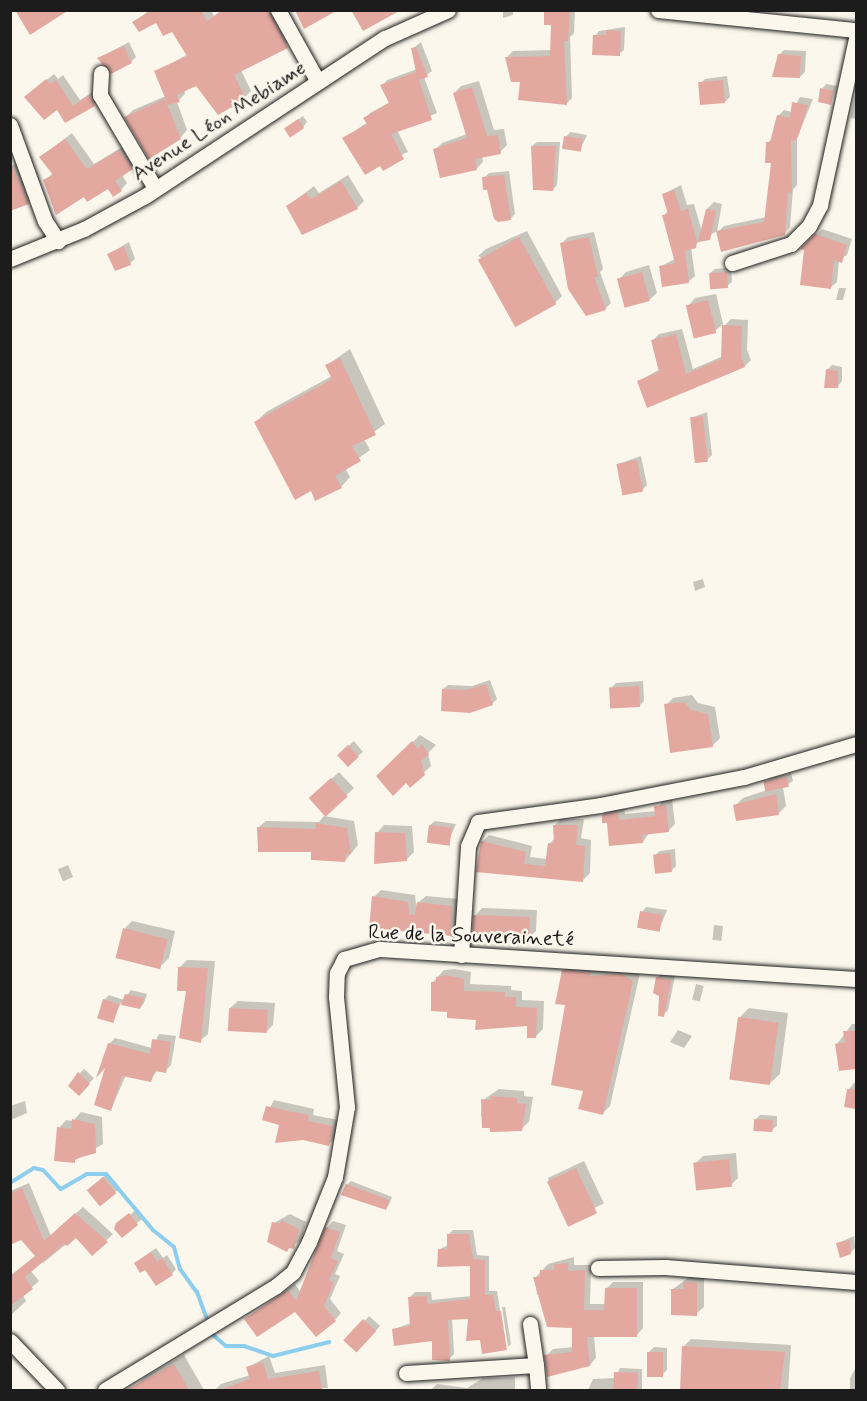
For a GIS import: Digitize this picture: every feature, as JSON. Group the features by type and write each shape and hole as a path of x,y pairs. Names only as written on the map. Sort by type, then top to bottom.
{"street":[{"path":"278,10 318,82"},
{"name":"Avenue Léon Mebiame","path":"10,259 58,241 155,188 385,38 448,10"},
{"path":"658,10 806,18 856,30"},
{"path":"732,263 791,244 809,226 820,205 856,39"},
{"path":"101,73 100,95 155,188"},
{"path":"10,125 41,212 58,241"},
{"path":"461,955 468,846 478,822 600,805 744,777 856,744"},
{"name":"Rue de la Souveraineté","path":"105,1390 276,1286 293,1272 309,1242 335,1177 347,1107 336,997 337,973 344,959 380,949 856,979"},
{"path":"598,1268 686,1268 856,1282"},
{"path":"531,1324 538,1390"},
{"path":"10,1341 57,1390"},
{"path":"406,1373 536,1365"}],"building":[{"path":"15,10 69,10 30,35"},
{"path":"152,10 201,10 207,21 223,10 268,10 288,48 234,75 246,99 218,115 196,86 177,95 180,102 168,105 154,71 187,56 172,32 163,36 156,23 139,32 132,22"},
{"path":"295,10 338,10 304,29"},
{"path":"351,10 401,10 363,31"},
{"path":"544,12 570,12 568,41 564,41 567,105 518,100 520,82 511,82 505,57 550,56 551,25 544,25"},
{"path":"606,30 621,31 620,56 592,55 593,35 606,35"},
{"path":"124,46 132,63 111,74 97,58"},
{"path":"416,47 428,77 419,80 432,120 391,134 404,159 383,171 380,166 365,175 342,138 367,124 363,118 389,103 380,85 416,72 411,48"},
{"path":"778,54 801,56 800,78 772,77"},
{"path":"46,79 50,84 56,80 73,106 89,95 95,106 65,123 57,110 44,120 24,97"},
{"path":"723,80 725,103 700,105 698,82"},
{"path":"472,87 487,136 498,135 501,154 475,159 477,170 440,178 433,149 467,138 453,93"},
{"path":"820,88 833,91 831,105 818,102"},
{"path":"165,99 181,139 149,159 124,117"},
{"path":"792,102 808,105 796,141 791,140 792,193 788,192 785,235 721,252 716,231 764,222 771,163 765,163 766,142 770,142 777,115 790,118"},
{"path":"298,119 304,128 290,138 284,129"},
{"path":"564,136 583,139 581,152 562,149"},
{"path":"65,139 87,169 119,150 133,169 115,181 122,191 113,197 108,189 87,202 84,197 56,215 43,180 53,175 39,157"},
{"path":"531,146 556,146 553,191 533,190"},
{"path":"10,161 29,204 10,211"},
{"path":"504,175 511,220 498,222 494,219 487,190 483,190 482,177"},
{"path":"341,181 358,209 302,235 286,206 306,193 311,199"},
{"path":"674,190 681,211 688,209 697,242 696,248 685,251 689,283 662,287 659,266 675,263 662,215 668,214 662,194"},
{"path":"706,209 716,211 710,240 698,242"},
{"path":"815,234 847,245 842,263 834,260 831,289 800,285 804,250 800,249"},
{"path":"519,237 556,304 515,327 478,260"},
{"path":"589,237 598,277 594,277 606,310 586,316 568,289 560,243"},
{"path":"124,246 131,265 115,271 107,254"},
{"path":"642,272 650,301 625,308 617,279"},
{"path":"727,272 728,288 710,289 709,273"},
{"path":"708,300 716,333 694,339 686,306"},
{"path":"722,325 742,326 741,357 745,367 647,408 637,381 659,372 651,340 676,334 686,374 721,359"},
{"path":"340,358 376,435 352,446 361,461 335,476 342,488 315,501 311,491 295,500 254,422 332,379 325,365"},
{"path":"826,369 838,371 838,388 824,388"},
{"path":"703,416 708,462 695,463 690,417"},
{"path":"637,460 643,491 622,495 616,464"},
{"path":"486,684 493,705 470,713 441,711 442,689 466,690"},
{"path":"639,686 640,707 610,709 609,688"},
{"path":"684,702 691,710 708,714 713,747 670,753 664,704"},
{"path":"412,741 418,749 422,744 429,754 421,761 425,775 410,788 406,783 393,796 376,776"},
{"path":"348,745 359,757 348,767 337,755"},
{"path":"787,777 789,787 765,791 763,782"},
{"path":"331,778 348,797 325,817 309,798"},
{"path":"776,794 779,815 736,821 733,805"},
{"path":"666,805 669,832 642,835 643,843 609,846 607,823 602,823 602,815 618,812 619,820 655,816 654,806"},
{"path":"316,823 347,828 351,854 346,854 345,862 311,860 311,852 258,852 257,827 315,829"},
{"path":"429,825 452,828 450,846 427,843"},
{"path":"553,825 578,825 576,845 585,846 583,882 476,872 481,841 526,852 524,864 545,866 548,843 554,844"},
{"path":"375,832 405,833 407,861 374,864"},
{"path":"670,853 672,872 655,874 653,855"},
{"path":"372,896 408,902 409,914 415,915 417,902 452,906 452,936 369,928"},
{"path":"640,911 663,915 660,932 637,928"},
{"path":"473,915 530,917 529,939 472,937"},
{"path":"123,928 168,939 160,969 116,958"},
{"path":"178,967 208,968 201,1043 179,1038 186,991 177,991"},
{"path":"562,970 591,973 590,976 622,974 633,981 603,1115 578,1109 583,1091 551,1085 565,1005 555,1004"},
{"path":"447,975 464,979 464,991 505,992 505,997 516,997 516,1007 537,1008 536,1038 527,1038 527,1026 475,1030 476,1020 447,1018 447,1012 431,1011 431,982 436,982 436,977"},
{"path":"656,977 671,980 664,1017 658,1016 659,996 653,993"},
{"path":"125,994 144,998 140,1009 121,1005"},
{"path":"103,999 119,1004 113,1023 97,1018"},
{"path":"229,1008 268,1010 267,1033 228,1031"},
{"path":"738,1017 779,1023 770,1085 729,1079"},
{"path":"843,1031 856,1031 856,1069 839,1071 835,1044 845,1042"},
{"path":"152,1039 171,1042 166,1073 155,1071 151,1082 122,1076 111,1111 94,1105 105,1068 96,1078 108,1043 150,1054"},
{"path":"78,1072 90,1084 79,1096 68,1086"},
{"path":"847,1089 856,1090 856,1109 844,1107"},
{"path":"490,1096 517,1098 517,1103 526,1104 522,1131 490,1132 490,1128 482,1128 481,1099 491,1100"},
{"path":"266,1106 309,1115 308,1121 333,1126 329,1146 303,1140 275,1143 279,1125 262,1120"},
{"path":"72,1119 95,1124 96,1153 75,1159 75,1163 54,1161 57,1127 71,1129"},
{"path":"754,1119 773,1120 772,1132 753,1131"},
{"path":"729,1159 732,1187 696,1191 693,1163"},
{"path":"576,1168 597,1213 568,1227 547,1182"},
{"path":"103,1177 116,1193 100,1207 87,1190"},
{"path":"346,1184 389,1200 386,1210 341,1195"},
{"path":"22,1188 44,1241 75,1213 108,1242 92,1256 76,1238 67,1246 64,1244 25,1277 33,1289 10,1306 10,1276 35,1256 21,1240 10,1245 10,1193"},
{"path":"129,1213 138,1225 122,1238 114,1229 116,1223"},
{"path":"281,1220 299,1229 294,1249 289,1248 287,1252 267,1242 272,1222 280,1224"},
{"path":"325,1227 340,1232 331,1258 338,1261 329,1280 334,1283 324,1306 336,1321 316,1337 295,1312 257,1337 244,1319 288,1290 296,1301"},
{"path":"447,1234 469,1234 473,1259 485,1260 485,1295 493,1295 496,1311 501,1311 507,1350 482,1354 480,1340 466,1341 468,1319 448,1320 450,1361 432,1360 432,1341 394,1346 392,1329 410,1326 408,1297 427,1296 427,1304 470,1299 470,1266 437,1267 438,1249 447,1249"},
{"path":"850,1240 851,1254 840,1258 836,1243"},
{"path":"151,1252 157,1262 162,1258 173,1275 156,1286 145,1270 140,1273 134,1263"},
{"path":"568,1263 568,1271 585,1270 584,1310 604,1310 605,1288 637,1288 637,1337 587,1337 590,1366 547,1377 544,1355 572,1352 572,1328 547,1327 533,1277 540,1277 540,1270 554,1270 554,1264"},
{"path":"683,1282 697,1283 697,1316 671,1315 671,1289 683,1289"},
{"path":"363,1319 376,1331 356,1352 343,1340"},
{"path":"682,1346 785,1352 780,1390 680,1390"},
{"path":"647,1352 663,1352 663,1377 647,1377"},
{"path":"263,1362 268,1379 319,1371 322,1390 220,1390 250,1379 246,1367"},
{"path":"174,1364 189,1390 126,1390"},
{"path":"614,1372 638,1373 637,1390 613,1390"}],"waterway":[{"path":"10,1183 34,1168 43,1170 61,1189 87,1174 106,1174 153,1230 174,1247 180,1269 197,1292 206,1317"},
{"path":"213,1335 226,1346 244,1346 273,1356 329,1342"}]}
